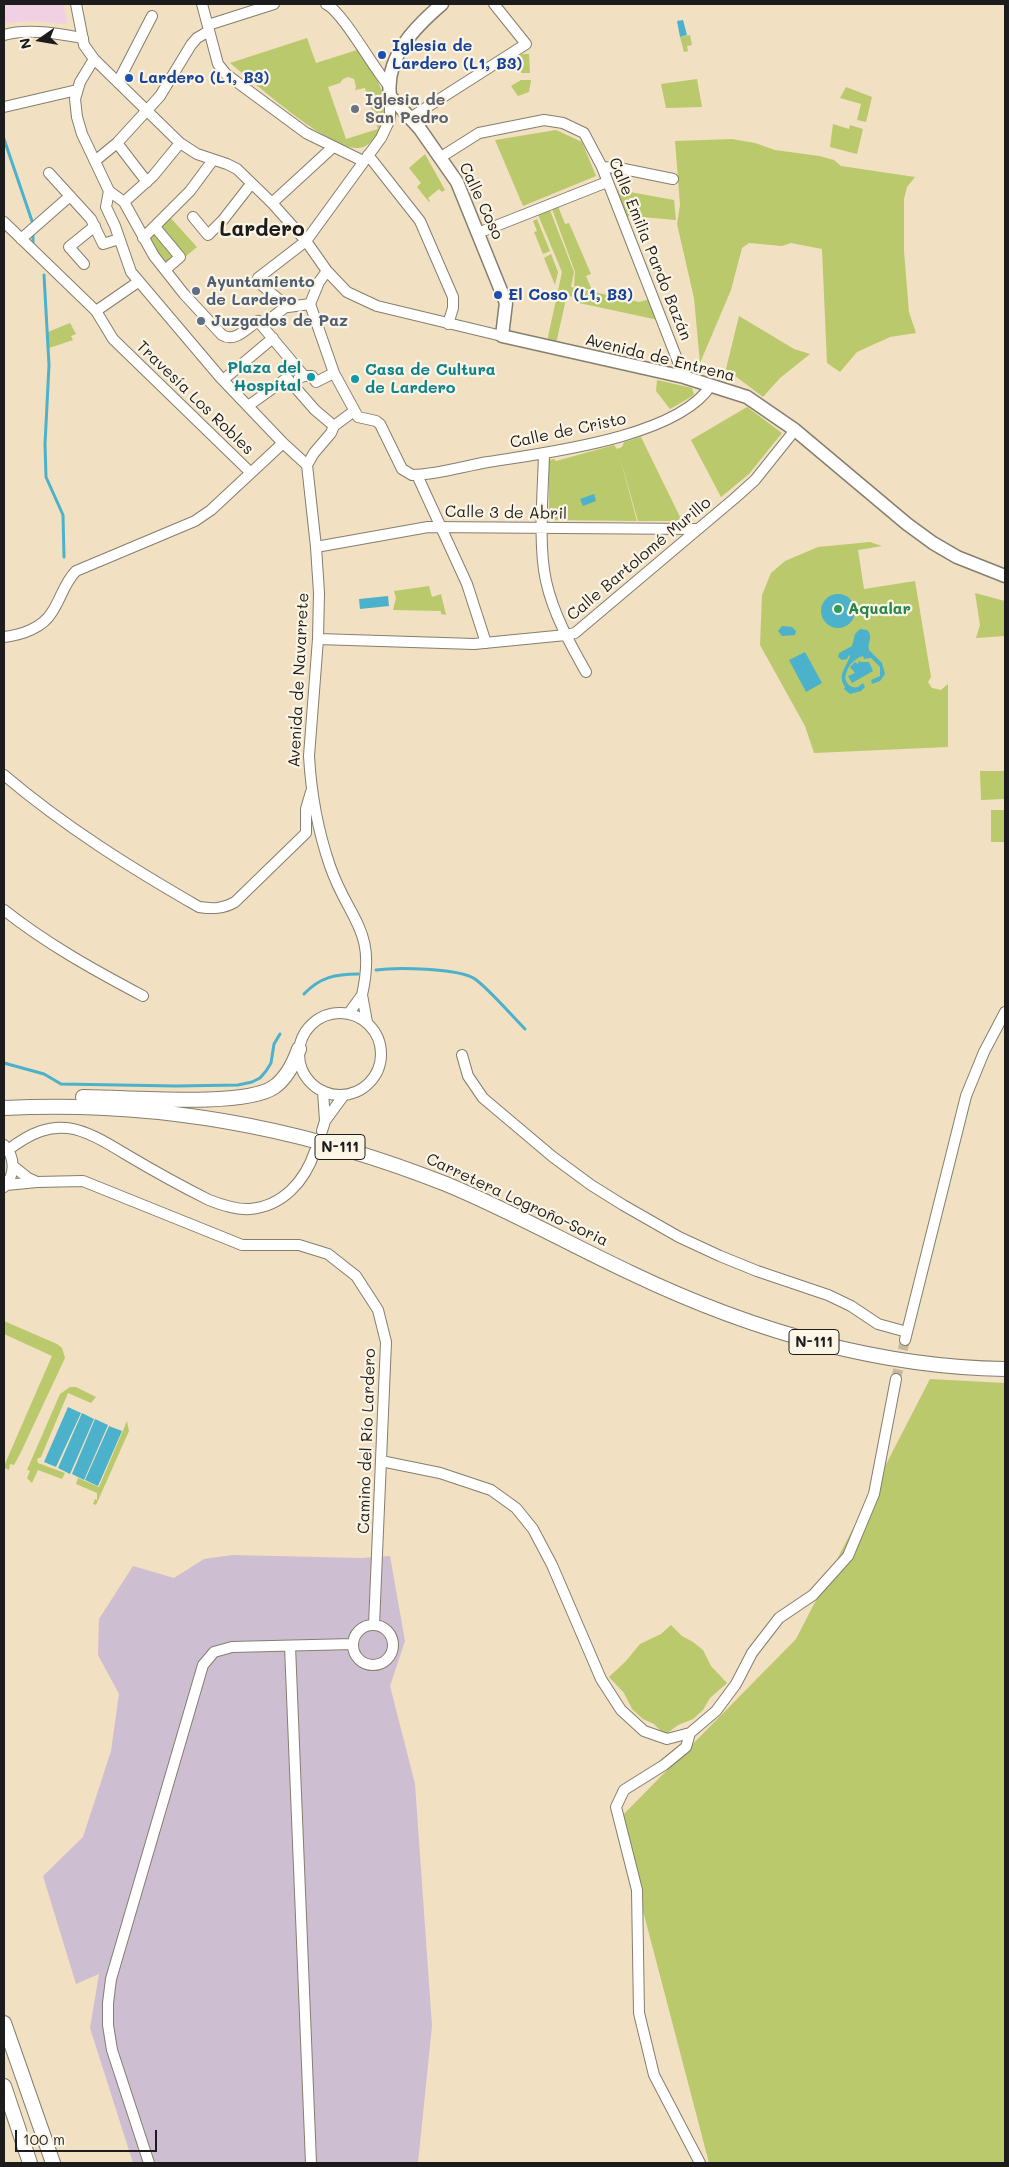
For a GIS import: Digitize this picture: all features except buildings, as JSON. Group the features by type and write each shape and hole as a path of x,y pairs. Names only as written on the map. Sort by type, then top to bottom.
{"highway":[{"path":"4,1102 41,1098 106,1097 166,1100 251,1096 275,1086 286,1076 300,1049"},
{"name":"Carretera Logroño-Soria","path":"4,1108 97,1107 168,1113 231,1121 306,1138 379,1159 448,1185 633,1274 713,1309 780,1332 814,1342 890,1358 945,1365 1005,1369"},
{"path":"4,2023 53,2163"},
{"path":"4,2086 30,2163"}],"main road":[{"path":"389,91 392,66 401,49 418,26 442,4"},
{"name":"Calle Coso","path":"389,91 441,157 457,182 506,303 502,336"},
{"name":"Avenida de Entrena","path":"502,336 684,377 752,400 795,430 907,524 933,543 957,557 1005,576"}],"street":[{"path":"4,35 19,32 35,32 83,38 76,4"},
{"path":"202,4 218,64 226,74 306,133 333,147 366,158 420,220 452,297 454,308 448,324"},
{"path":"95,161 117,143 164,90 191,45 208,28 274,4"},
{"path":"310,304 293,308 286,306 258,281 258,278 306,240 389,124 391,114 389,91 342,18 328,4"},
{"path":"410,118 526,44 494,4"},
{"path":"118,82 152,16"},
{"name":"Avenida de Entrena","path":"83,38 86,50 94,59 180,143 197,154 232,166 272,203 306,240 327,270 347,292 377,306 502,336"},
{"path":"94,59 77,90 76,117 109,191 124,202 143,238 164,269 184,294 225,337 234,338 286,306"},
{"path":"4,107 77,90"},
{"name":"Calle Emilia Pardo Bazán","path":"441,157 479,133 544,120 563,123 584,133 602,167 684,377"},
{"path":"117,143 147,182"},
{"path":"124,202 147,182 180,143"},
{"path":"272,203 333,147"},
{"path":"143,238 190,191 213,160"},
{"path":"602,167 619,168 673,179"},
{"path":"49,173 88,216 103,244 119,239"},
{"path":"478,233 607,182"},
{"path":"193,217 208,235 223,220 251,184"},
{"path":"109,191 106,207 126,263 138,282 223,380 283,443 307,465 332,433 334,426 353,408"},
{"path":"21,239 70,196"},
{"path":"88,216 106,207"},
{"name":"Travesía Los Robles","path":"4,222 96,311 113,339 250,472"},
{"path":"84,264 69,247 95,226"},
{"path":"154,227 180,257 164,269"},
{"path":"327,270 319,282 310,304 334,373 358,417 376,421 380,424 402,470 417,475 443,527 468,584 486,643"},
{"path":"96,311 138,282"},
{"path":"260,323 304,376"},
{"path":"223,380 273,338"},
{"path":"292,383 304,376 312,376 316,382 334,373"},
{"path":"248,406 287,378 315,410 334,426"},
{"name":"Calle de Cristo","path":"417,475 544,454 607,440 644,429 691,406 700,399 711,385"},
{"name":"Calle Bartolomé Murillo","path":"318,639 486,643 566,635 581,630 755,480 795,430"},
{"path":"4,637 20,634 45,621 52,613 67,582 76,571 195,521 211,510 283,443"},
{"path":"544,454 543,529 546,579 566,635 586,672"},
{"name":"Avenida de Navarrete","path":"307,465 316,547 318,639 309,756 312,788 330,866 366,944 367,972 362,995"},
{"name":"Calle 3 de Abril","path":"316,547 419,528 697,529"},
{"path":"4,775 55,816 99,847 199,907 211,909 228,906 235,902 306,833 306,809 312,788"},
{"path":"4,910 35,935 143,996"},
{"path":"348,1014 362,995"},
{"path":"362,995 367,1022"},
{"path":"462,1055 468,1076 483,1098 529,1138 591,1185 646,1219 720,1256 756,1271 828,1295 851,1306 878,1324 906,1336 966,1096 984,1052 1005,1012"},
{"path":"330,1014 348,1014 367,1022 380,1041 382,1049 380,1064 370,1083 358,1091 344,1095 323,1091 306,1076 300,1062 300,1049 305,1032 316,1021 330,1014"},
{"path":"323,1091 324,1126 344,1095"},
{"path":"37,1182 28,1178 13,1166 6,1148 27,1136 45,1129 58,1127 85,1131 209,1200 229,1207 250,1209 270,1204 284,1197 300,1181 311,1164 315,1151"},
{"path":"5,1186 11,1176 13,1166"},
{"name":"Camino del Río Lardero","path":"5,1186 37,1182 84,1181 242,1245 299,1245 328,1254 356,1276 378,1310 386,1342 374,1625"},
{"path":"381,1461 440,1473 491,1490 516,1508 533,1529 552,1565 601,1679 621,1710 644,1731 667,1739 690,1734 716,1711 736,1684 752,1653 779,1618 814,1595 848,1556 874,1494 896,1379"},
{"path":"374,1625 387,1631 393,1644 392,1650 384,1662 370,1664 358,1658 354,1644 355,1638 362,1628 374,1625"},
{"path":"149,2163 112,2050 108,2025 108,2003 111,1979 203,1665 214,1652 220,1649 354,1644"},
{"path":"290,1646 311,2163"},
{"path":"690,1734 686,1747 664,1765 624,1790 616,1808 637,1890 638,2013 654,2075 700,2163"}],"shaded area":[{"path":"4,4 63,4 67,20 65,24 34,21 4,23"},
{"path":"232,1555 362,1558 390,1556 405,1641 390,1686 415,1784 432,2026 418,2163 133,2163 90,2028 99,1974 76,1984 43,1876 83,1837 111,1751 119,1694 98,1655 99,1619 133,1566 174,1578 204,1559"}],"green space":[{"path":"690,35 692,45 687,46 688,51 684,52 680,37"},
{"path":"307,38 316,63 357,50 380,85 385,105 382,126 376,136 366,146 358,148 345,146 292,114 230,63","holes":["348,77 354,79 355,90 365,88 378,129 346,139 328,87 340,83"]},
{"path":"522,54 529,54 530,73 522,73 516,68 516,58"},
{"path":"697,79 702,107 666,108 661,84"},
{"path":"521,80 531,80 529,92 518,96 511,86"},
{"path":"846,87 872,97 866,122 857,120 861,104 840,98"},
{"path":"833,124 849,129 850,125 863,129 857,154 830,147"},
{"path":"556,130 582,142 596,176 523,206 495,140"},
{"path":"732,139 755,143 775,150 819,156 834,160 841,166 915,177 907,187 904,199 904,251 909,312 916,333 890,337 857,352 840,372 827,363 822,249 791,243 782,246 749,243 742,248 731,290 700,363 694,298 677,224 680,205 675,141"},
{"path":"425,154 445,190 442,192 439,189 428,198 429,202 417,187 421,183 409,168"},
{"path":"619,190 674,200 676,220 630,216 624,218 614,193"},
{"path":"548,205 574,272 571,287 639,302 654,298 663,321 579,303 580,299 569,296 566,299 555,348 546,346 562,272 536,210"},
{"path":"558,206 565,224 569,223 591,274 586,276 592,290 574,286 575,272 552,209"},
{"path":"167,214 197,247 167,272 143,238"},
{"path":"537,219 550,251 543,254 534,232 537,231 533,221"},
{"path":"551,254 558,272 555,285 544,258"},
{"path":"739,316 794,349 810,354 780,378 763,397 726,369"},
{"path":"70,323 76,334 71,336 73,340 49,348 48,332"},
{"path":"657,380 692,388 694,395 670,409 656,391"},
{"path":"747,407 782,433 749,474 721,497 691,440"},
{"path":"641,437 682,521 638,521 618,451 637,521 549,520 549,460 554,459 556,461 614,445 617,449 622,447 624,442"},
{"name":"Aqualar","path":"870,542 882,546 858,550 864,589 915,581 931,677 928,682 932,688 941,690 948,684 948,747 814,753 805,726 760,645 762,595 771,573 785,561 818,547"},
{"path":"429,586 432,597 441,594 446,615 441,614 441,611 393,610 396,598 394,591"},
{"path":"975,593 1005,601 1005,636 976,638 980,625"},
{"path":"980,771 1005,771 1005,799 981,800"},
{"path":"991,810 1005,810 1005,842 991,842"},
{"path":"4,1321 57,1344 62,1348 65,1358 21,1452 14,1465 10,1464 9,1470 5,1468 4,1470 4,1466 52,1356 4,1334"},
{"path":"930,1379 1005,1383 1005,2163 709,2163 619,1819 796,1639"},
{"path":"70,1387 76,1387 96,1397 91,1403 68,1393 41,1457 37,1459 38,1463 65,1473 62,1479 38,1470 32,1483 27,1478 30,1471 27,1470 60,1394"},
{"path":"127,1421 129,1431 96,1505 93,1504 95,1499 97,1500 97,1493 76,1484 78,1478 99,1487"},
{"path":"671,1625 682,1636 703,1650 711,1666 727,1683 710,1698 703,1710 693,1719 678,1725 665,1735 654,1724 643,1719 632,1709 624,1693 609,1677 640,1644 661,1634"}],"water":[{"path":"683,20 687,35 680,37 677,21"},
{"path":"594,494 596,501 583,506 580,499"},
{"name":"Aqualar","path":"838,594 850,599 855,611 850,623 838,628 826,623 821,611 826,599"},
{"path":"388,596 389,606 360,609 359,599"},
{"path":"782,626 792,627 796,631 795,635 782,636 778,631"},
{"path":"860,629 867,630 869,633 869,650 882,663 885,674 880,681 872,684 871,680 880,676 880,667 871,658 864,659 863,656 856,659 847,670 845,678 851,687 858,687 863,683 865,687 861,691 850,694 844,689 842,675 850,656 842,660 838,657 839,653 852,646 855,634"},
{"path":"805,652 822,683 806,692 789,660"},
{"path":"859,660 860,662 869,662 873,671 852,683 848,676 855,673 850,667 855,662 858,664"},
{"path":"68,1407 81,1413 56,1467 44,1462"},
{"path":"82,1413 94,1419 70,1474 58,1468"},
{"path":"95,1419 108,1425 84,1480 72,1474"},
{"path":"109,1426 122,1431 98,1486 85,1480"}],"waterway":[{"path":"4,139 32,221"},
{"path":"33,233 33,243"},
{"path":"44,275 49,365 45,444 46,477 63,515 64,557"},
{"path":"376,970 427,969 467,975 487,989 525,1029"},
{"path":"304,994 322,980 358,974"},
{"path":"4,1063 44,1074 61,1084 238,1085 252,1082 260,1078 266,1071 271,1063 274,1044 280,1034"}],"tunnel":[{"path":"896,1379 905,1340"}],"place":[{"name":"Iglesia de Lardero (L1, B3)","path":"382,55"},
{"name":"Lardero (L1, B3)","path":"129,78"},
{"name":"Iglesia de San Pedro","path":"355,109"},
{"name":"Ayuntamiento de Lardero","path":"196,291"},
{"name":"El Coso (L1, B3)","path":"498,295"},
{"name":"Juzgados de Paz","path":"201,321"},
{"name":"Plaza del Hospital","path":"311,377"},
{"name":"Casa de Cultura de Lardero","path":"355,379"},
{"name":"Aqualar","path":"838,609"}],"district":[{"name":"Lardero","path":"262,230"}]}
